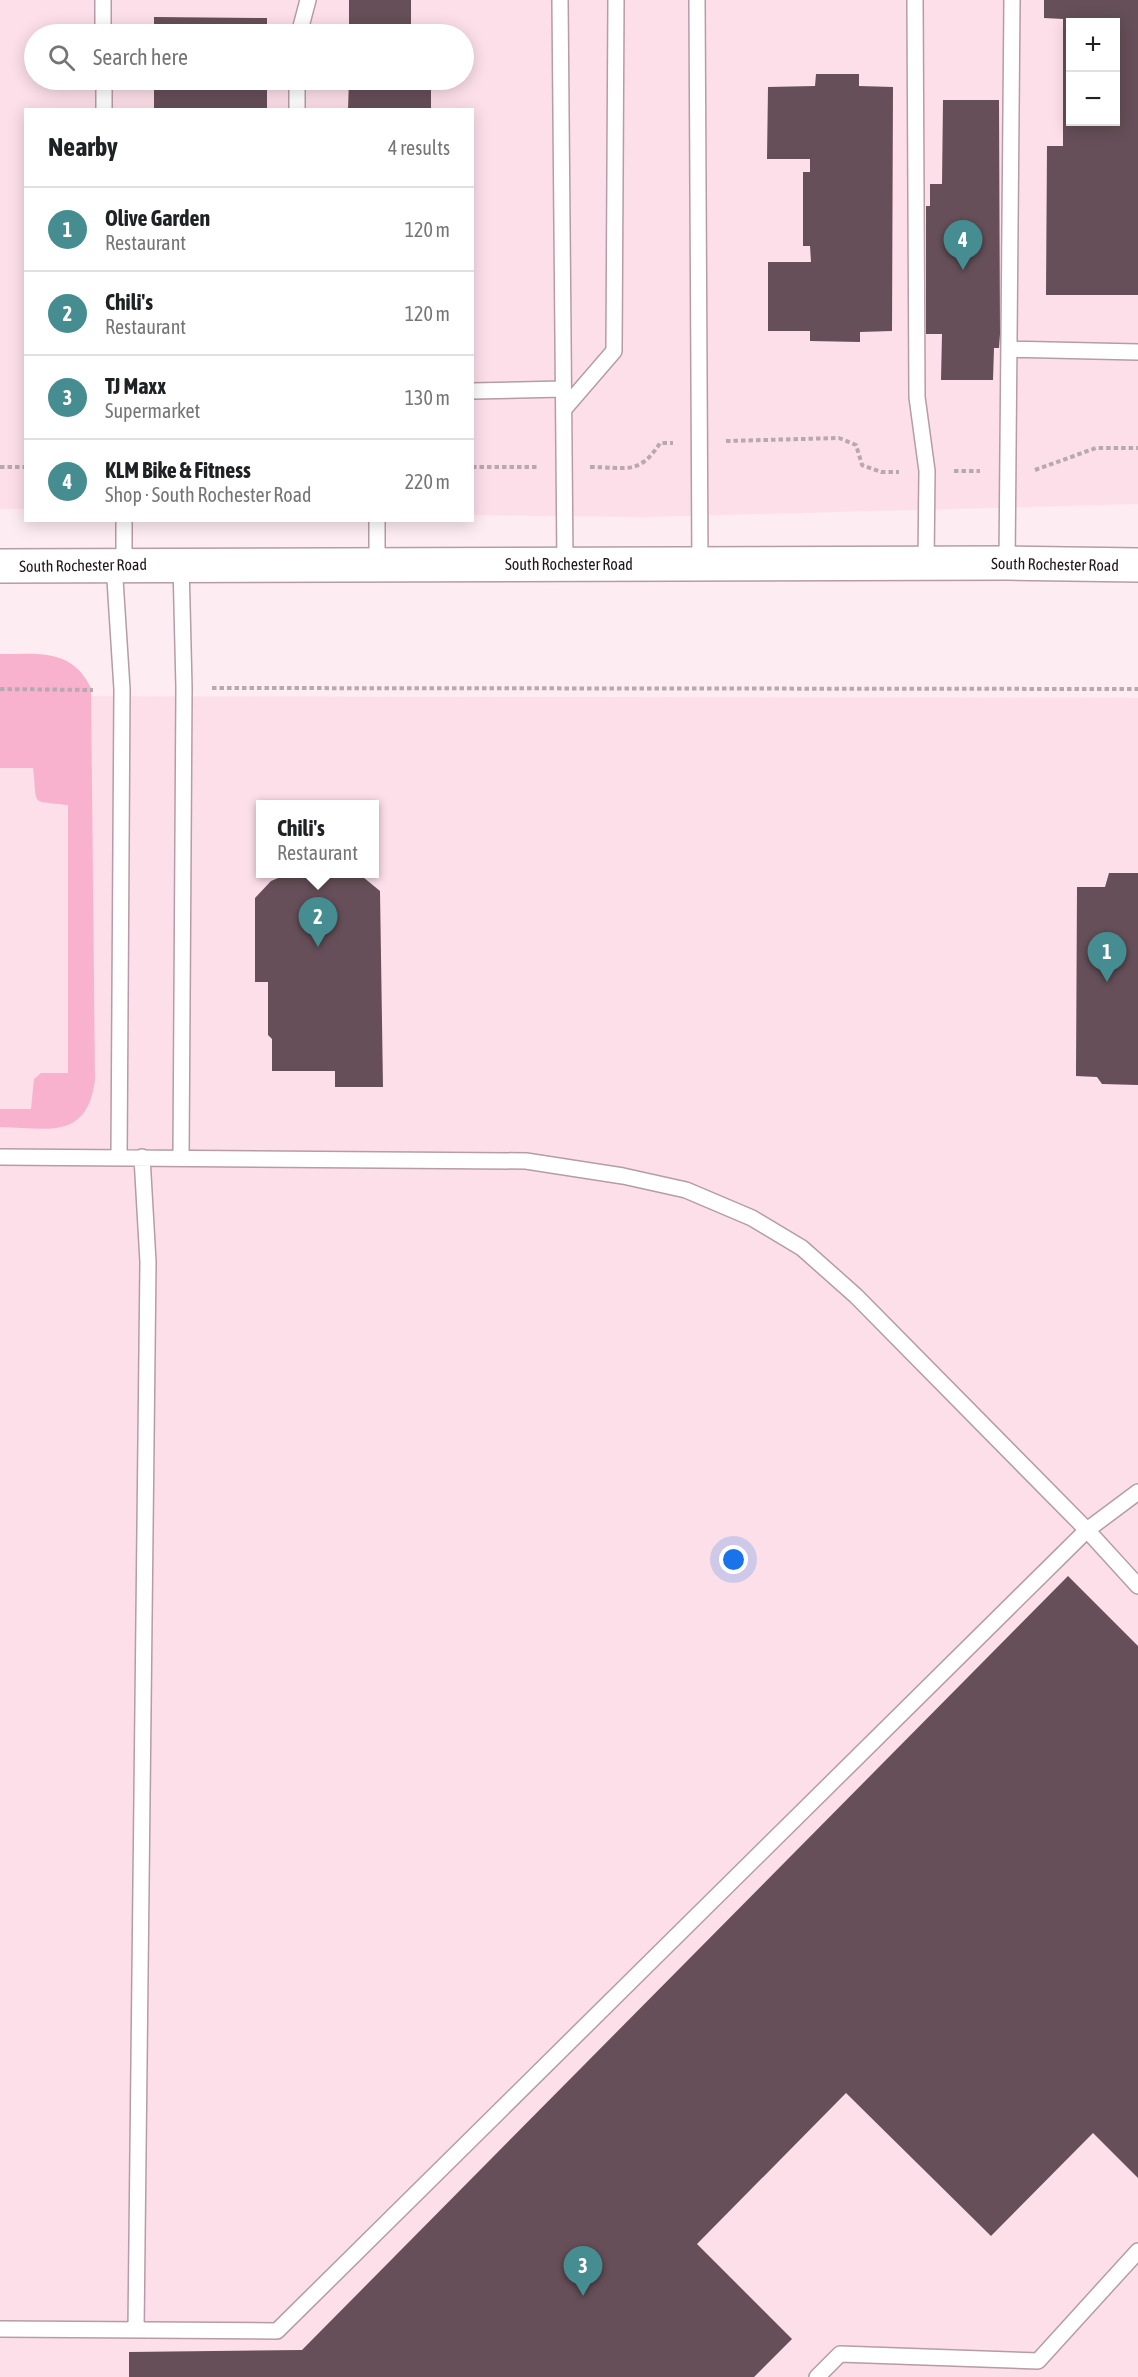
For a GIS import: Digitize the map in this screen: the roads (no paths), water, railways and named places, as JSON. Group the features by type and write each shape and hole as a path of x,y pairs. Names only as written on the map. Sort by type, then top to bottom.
{"main road":[{"name":"South Rochester Road","path":"0,566 565,563 1138,565"}],"lane":[{"path":"103,0 103,24"},
{"path":"302,24 308,0"},
{"path":"560,0 565,563"},
{"path":"564,409 614,351 616,0"},
{"path":"698,0 700,565"},
{"path":"915,0 917,397 927,471 926,563"},
{"path":"1007,563 1012,0"},
{"path":"104,90 104,108"},
{"path":"297,90 297,108"},
{"path":"1010,349 1138,352"},
{"path":"474,391 563,389"},
{"path":"119,1157 122,689 119,564 124,522"},
{"path":"377,522 377,564"},
{"path":"181,564 184,700 181,1157"},
{"path":"0,1157 526,1161 623,1176 686,1190 752,1218 802,1248 856,1296 1087,1530 1138,1586"},
{"path":"136,2330 148,1262 142,1157"},
{"path":"0,2329 277,2331 1087,1530 1138,1492"},
{"path":"817,2377 840,2354 1038,2361 1138,2251"}],"place":[{"name":"KLM Bike & Fitness","path":"963,270"},
{"name":"Chili's","path":"318,947"},
{"name":"Olive Garden","path":"1107,982"},
{"name":"TJ Maxx","path":"583,2296"}]}
